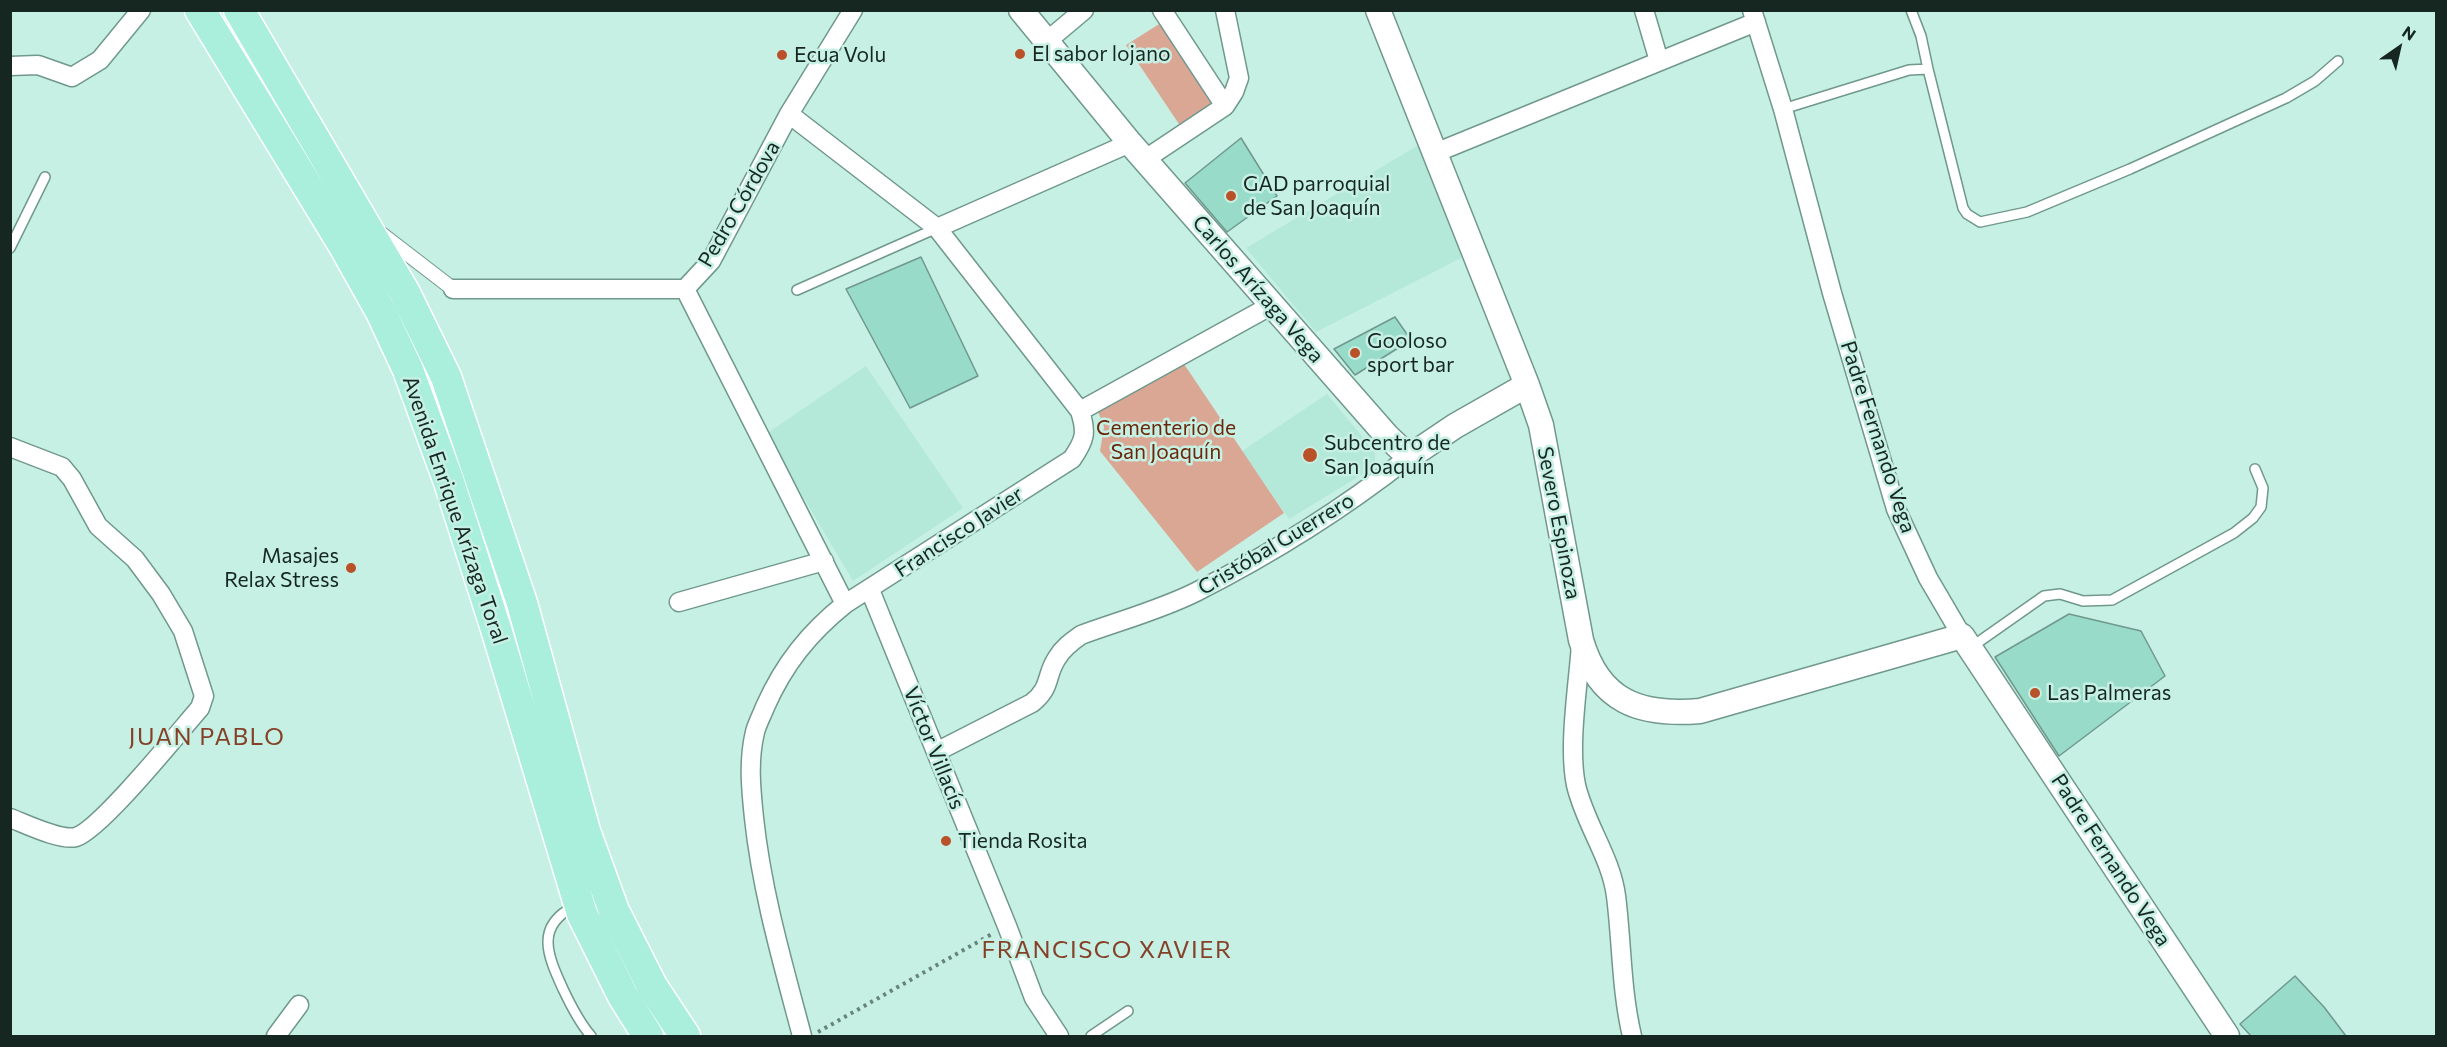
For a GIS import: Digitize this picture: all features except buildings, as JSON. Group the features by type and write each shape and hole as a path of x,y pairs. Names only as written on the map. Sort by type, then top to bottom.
{"main road":[{"name":"Avenida Enrique Arízaga Toral","path":"200,10 344,246 381,312 408,370 467,538 579,904 623,996 648,1036"},
{"name":"Avenida Enrique Arízaga Toral","path":"239,10 405,293 446,377 522,603 585,831 614,911 652,986 685,1036"}],"street":[{"name":"Pedro Córdova","path":"453,289 685,289 711,261 789,114 853,10"},
{"name":"Carlos Arízaga Vega","path":"1021,10 1137,151 1387,436 1409,458"},
{"path":"1046,42 1084,10"},
{"path":"1162,10 1225,106"},
{"path":"937,228 1137,151 1225,106 1239,78 1225,10"},
{"name":"Severo Espinoza","path":"1378,10 1527,385 1540,425 1581,640 1587,658 1608,689 1641,708 1673,713 1700,711 1966,642"},
{"path":"1644,10 1659,61"},
{"path":"10,66 38,65 72,77 100,60 138,12"},
{"path":"1435,153 1659,61 1754,16"},
{"name":"Padre Fernando Vega","path":"1754,16 1783,109 1832,293 1896,508 1928,578 1966,642 2227,1036"},
{"path":"789,114 937,228 1080,411 1272,305"},
{"path":"361,218 453,289"},
{"path":"685,289 845,604"},
{"path":"1409,458 1455,426 1527,385"},
{"name":"Francisco Javier","path":"802,1036 788,989 759,860 749,775 755,731 771,693 796,653 819,625 845,604 1072,459 1083,443 1085,427 1080,411"},
{"path":"10,447 62,467 72,479 98,526 135,559 161,594 183,631 204,696 200,708 135,783 87,831 74,838 61,836 10,818"},
{"name":"Cristóbal Guerrero","path":"936,752 1032,703 1042,695 1056,660 1065,647 1081,636 1194,593 1270,552 1377,483 1409,458"},
{"path":"679,602 824,561"},
{"name":"Víctor Villacís","path":"870,590 1007,926 1034,998 1059,1036"},
{"path":"1581,640 1573,761 1577,787 1614,885 1620,954 1632,1036"},
{"path":"276,1036 299,1005"}],"lane":[{"path":"1911,10 1921,36 1963,208 1973,219 1987,222 2027,212 2130,169 2286,98 2315,81 2338,61"},
{"path":"1783,109 1909,70 1928,69"},
{"path":"10,248 45,177"},
{"path":"797,290 937,228"},
{"path":"1966,642 2044,596 2060,594 2083,601 2112,600 2234,533 2253,518 2261,507 2263,488 2254,469"},
{"path":"579,904 558,917 550,928 547,943 552,964 579,1022 591,1036"},
{"path":"1090,1036 1128,1011"}],"path":[{"path":"810,1036 1007,926"}],"shaded area":[{"path":"1422,143 1467,255 1316,332 1246,248"},
{"path":"866,366 963,508 853,581 766,434"},
{"name":"Subcentro de San Joaquín","path":"1327,394 1375,452 1375,461 1371,469 1289,519 1242,451"}],"green space":[{"path":"1164,21 1223,103 1185,133 1126,45"},
{"name":"Cementerio de San Joaquín","path":"1184,364 1284,513 1197,572 1100,451 1104,427 1097,409"}],"place":[{"name":"El sabor lojano","path":"1020,54"},
{"name":"Ecua Volu","path":"782,55"},
{"name":"GAD parroquial de San Joaquín","path":"1231,196"},
{"name":"Gooloso sport bar","path":"1355,353"},
{"name":"Subcentro de San Joaquín","path":"1310,455"},
{"name":"Masajes Relax Stress","path":"351,568"},
{"name":"Las Palmeras","path":"2035,693"},
{"name":"Tienda Rosita","path":"946,841"}],"district":[{"name":"JUAN PABLO","path":"207,737"},
{"name":"FRANCISCO XAVIER","path":"1107,950"}]}
